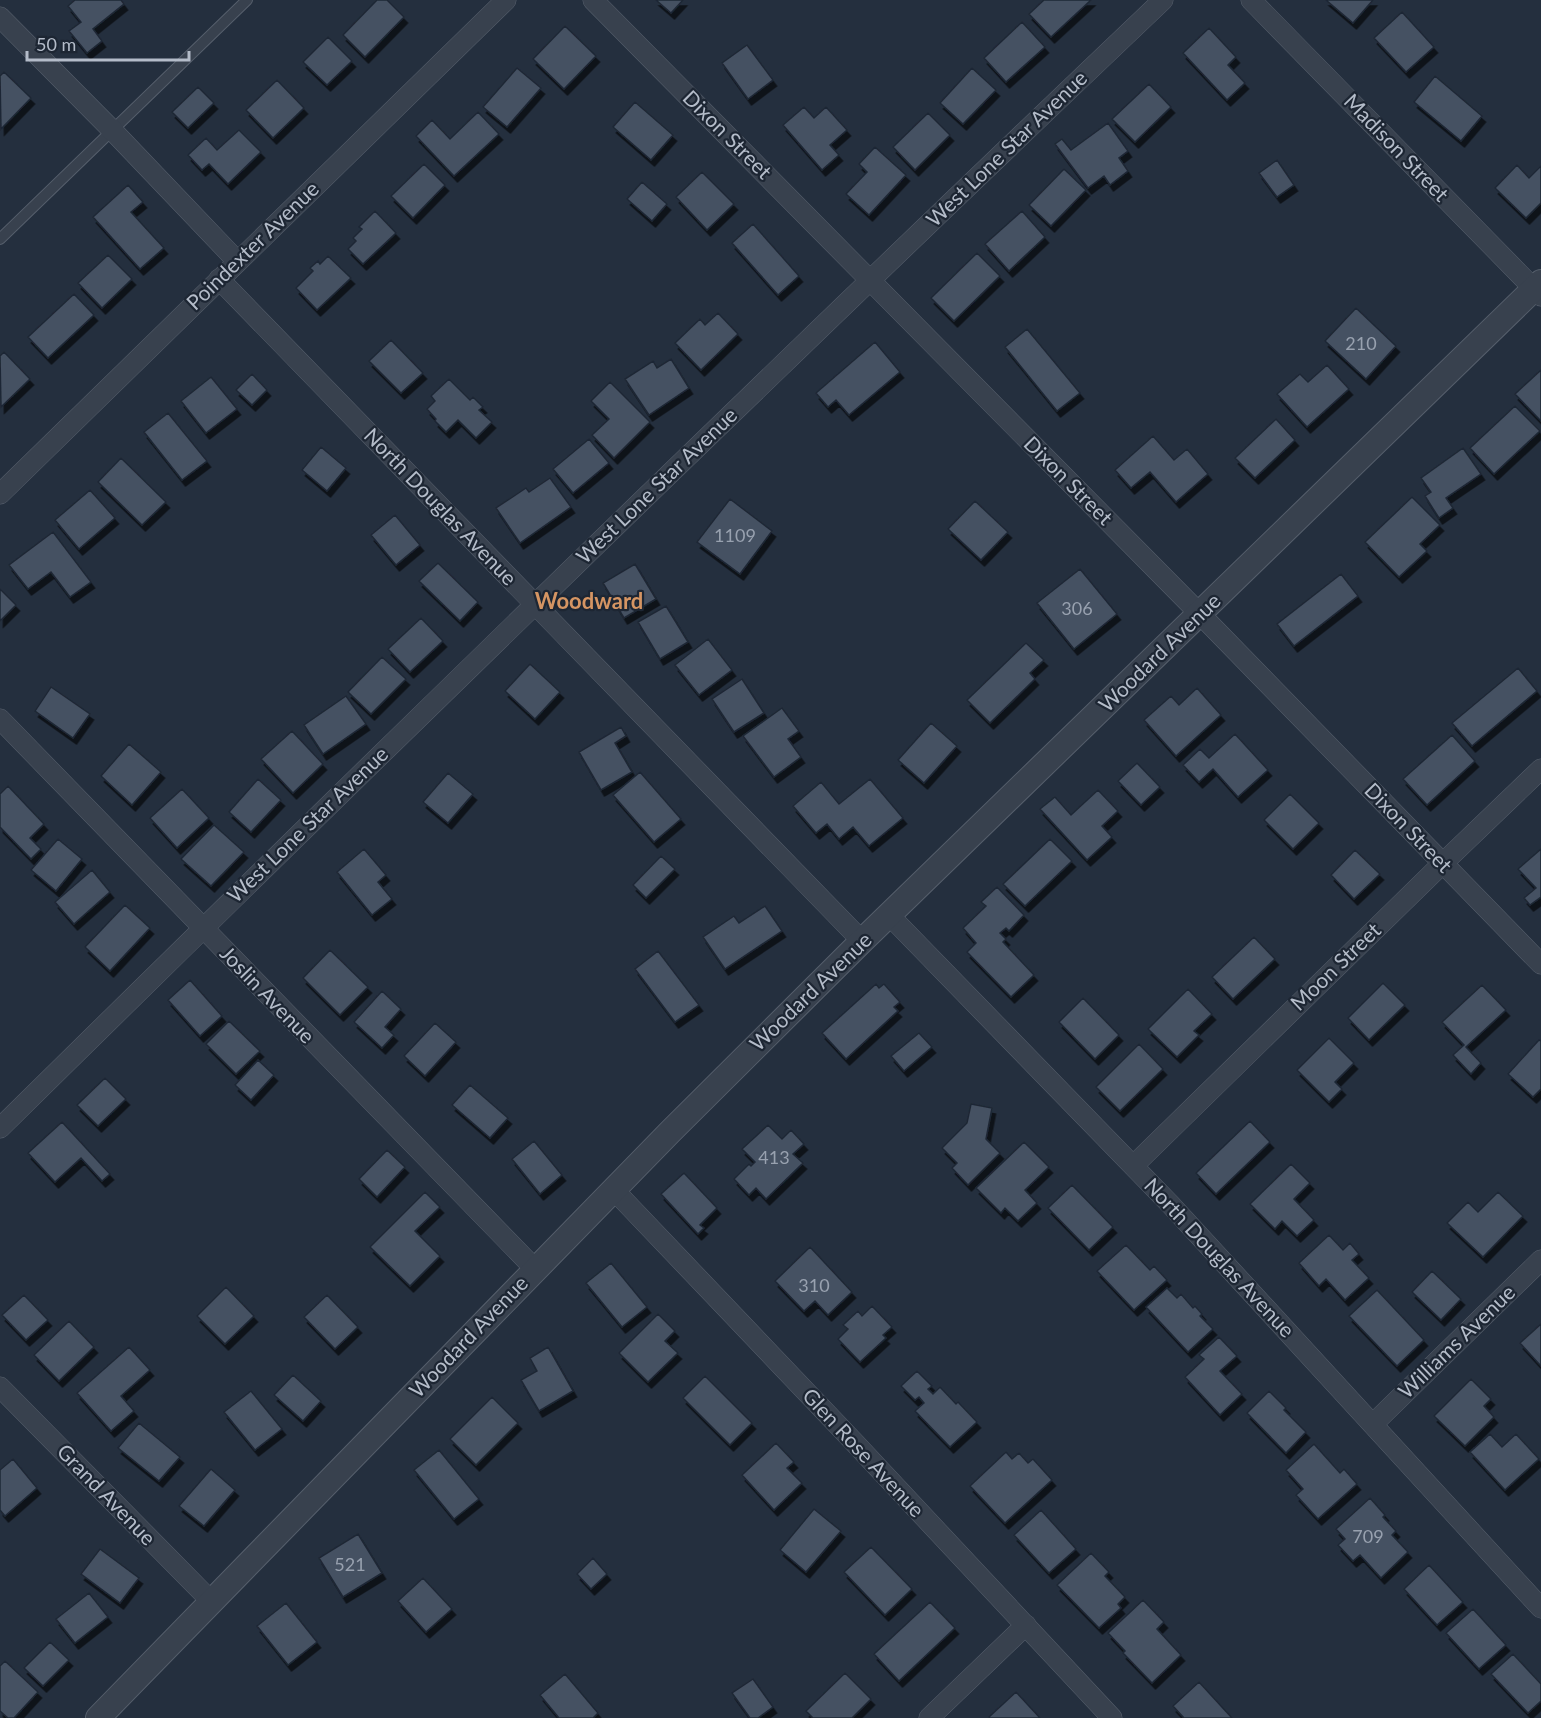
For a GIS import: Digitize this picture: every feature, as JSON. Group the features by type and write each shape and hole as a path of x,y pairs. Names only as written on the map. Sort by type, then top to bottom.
{"street":[{"name":"Poindexter Avenue","path":"0,494 506,0"},
{"name":"Dixon Street","path":"593,0 1200,614 1541,964"},
{"name":"West Lone Star Avenue","path":"0,1128 870,279 1163,0"},
{"name":"Madison Street","path":"1251,0 1539,289"},
{"path":"0,17 237,261"},
{"name":"North Douglas Avenue","path":"219,279 862,941"},
{"name":"Woodard Avenue","path":"98,1718 613,1189 862,941 1539,289"},
{"name":"Joslin Avenue","path":"0,719 535,1269"},
{"name":"Moon Street","path":"1133,1166 1541,769"},
{"name":"North Douglas Avenue","path":"890,916 1133,1166 1541,1608"},
{"name":"Glen Rose Avenue","path":"613,1189 1112,1718"},
{"name":"Williams Avenue","path":"1373,1424 1541,1260"},
{"name":"Grand Avenue","path":"0,1387 212,1602"},
{"path":"929,1718 1026,1625"}],"lane":[{"path":"0,239 247,0"}],"building":[{"path":"75,0 121,0 124,4 93,29 102,41 87,53 69,31 81,22 68,6"},
{"path":"377,0 387,0 404,17 365,57 343,35"},
{"path":"656,0 683,0 671,13"},
{"path":"1044,0 1091,0 1051,37 1029,14"},
{"path":"1326,0 1373,0 1353,23"},
{"path":"1402,12 1434,47 1406,72 1374,38"},
{"path":"1022,22 1045,47 1006,82 984,58"},
{"path":"565,26 596,56 564,89 533,59"},
{"path":"1209,28 1236,57 1228,65 1245,83 1227,100 1183,53"},
{"path":"328,37 352,61 327,85 303,62"},
{"path":"747,45 773,80 748,99 722,63"},
{"path":"517,68 541,88 507,127 483,107"},
{"path":"972,68 996,90 963,124 940,103"},
{"path":"4,72 31,98 1,129 0,76"},
{"path":"1435,76 1482,116 1461,141 1414,102"},
{"path":"277,80 304,108 273,138 246,110"},
{"path":"1149,84 1171,107 1135,142 1112,119"},
{"path":"198,87 214,103 188,128 172,112"},
{"path":"635,102 673,135 651,160 613,127"},
{"path":"804,107 814,118 826,107 847,130 830,145 839,155 822,170 783,125"},
{"path":"478,112 499,134 454,176 416,136 432,120 450,139"},
{"path":"928,113 950,135 915,170 893,147"},
{"path":"1108,123 1128,151 1119,158 1128,171 1110,185 1104,176 1088,188 1055,144 1062,139 1071,150"},
{"path":"239,130 261,152 228,184 209,164 202,170 188,155 206,138 217,150"},
{"path":"875,147 906,175 869,215 846,194 867,172 859,164"},
{"path":"1277,160 1294,185 1277,197 1259,173"},
{"path":"424,164 445,185 413,218 391,196"},
{"path":"1517,165 1529,178 1541,166 1541,203 1526,218 1495,188"},
{"path":"1064,169 1086,190 1051,226 1029,205"},
{"path":"702,172 734,204 707,230 676,197"},
{"path":"642,182 667,204 652,221 627,199"},
{"path":"128,185 143,202 131,212 164,248 140,269 93,217"},
{"path":"375,211 396,233 363,264 348,249 356,241 353,238 362,229 359,227"},
{"path":"1022,211 1045,237 1009,271 985,244"},
{"path":"753,224 799,276 778,295 732,243"},
{"path":"977,253 1000,276 954,321 931,298"},
{"path":"108,255 132,279 102,308 78,283"},
{"path":"328,256 351,278 317,310 296,288 313,271 310,268 318,261 320,264"},
{"path":"74,294 94,315 48,358 28,337"},
{"path":"1356,308 1396,346 1366,379 1325,341"},
{"path":"718,313 738,334 701,370 675,343 700,319 705,325"},
{"path":"1027,329 1080,393 1057,411 1005,347"},
{"path":"391,340 423,373 401,393 369,361"},
{"path":"875,342 900,372 849,415 836,400 828,407 816,393"},
{"path":"4,352 30,379 1,407 0,356"},
{"path":"671,359 689,388 649,415 625,379 653,361 657,368"},
{"path":"1327,365 1349,389 1307,427 1277,394 1300,374 1308,382"},
{"path":"1541,370 1541,421 1515,394"},
{"path":"252,374 267,390 252,405 236,390"},
{"path":"211,377 237,409 206,433 181,401"},
{"path":"449,379 470,400 473,397 483,407 479,410 492,422 476,438 458,420 446,432 427,409 435,401 431,396"},
{"path":"610,382 650,422 614,458 592,435 609,419 591,401"},
{"path":"1515,406 1540,431 1494,474 1470,448"},
{"path":"168,413 207,461 182,480 144,432"},
{"path":"1276,419 1295,440 1255,478 1235,458"},
{"path":"1153,436 1174,460 1187,449 1208,474 1176,502 1150,472 1131,488 1115,470"},
{"path":"589,439 609,463 573,493 553,469"},
{"path":"321,447 346,468 327,491 302,470"},
{"path":"1463,448 1481,474 1446,498 1453,508 1439,518 1425,496 1431,492 1421,478"},
{"path":"121,458 166,502 142,525 98,482"},
{"path":"550,478 571,507 520,543 496,508 526,488 529,492"},
{"path":"90,490 115,518 79,549 55,520"},
{"path":"1412,497 1440,525 1420,544 1427,551 1399,577 1365,542"},
{"path":"730,499 772,531 740,574 697,542"},
{"path":"975,501 1008,532 981,560 948,529"},
{"path":"395,515 420,545 396,565 371,535"},
{"path":"53,532 91,582 70,597 51,572 28,589 9,565"},
{"path":"438,563 478,602 460,621 419,581"},
{"path":"635,564 656,599 624,618 603,583"},
{"path":"1080,569 1117,614 1074,649 1037,603"},
{"path":"1341,574 1358,596 1294,646 1277,624"},
{"path":"0,589 16,605 0,621"},
{"path":"666,606 688,642 660,659 638,622"},
{"path":"421,618 443,641 410,672 388,649"},
{"path":"708,639 732,670 699,695 675,665"},
{"path":"1026,643 1044,660 1030,673 1035,679 990,723 967,700"},
{"path":"382,657 406,679 371,714 348,692"},
{"path":"530,664 560,692 535,719 505,691"},
{"path":"1518,668 1537,691 1472,746 1452,723"},
{"path":"742,679 764,713 734,732 712,699"},
{"path":"51,687 90,714 73,738 35,711"},
{"path":"1197,688 1221,715 1176,756 1144,720 1171,696 1179,705"},
{"path":"346,696 366,724 323,754 304,725"},
{"path":"782,708 799,731 788,739 801,757 774,777 743,736"},
{"path":"931,723 957,746 924,783 898,760"},
{"path":"621,727 626,736 615,743 632,772 601,790 579,752"},
{"path":"292,731 323,764 293,793 261,759"},
{"path":"1235,734 1268,770 1238,797 1213,769 1199,782 1183,765 1200,749 1209,758"},
{"path":"1452,735 1475,761 1427,805 1403,779"},
{"path":"129,744 161,772 132,805 101,776"},
{"path":"1137,763 1160,787 1141,805 1118,781"},
{"path":"640,772 681,819 654,842 613,795"},
{"path":"448,773 473,794 448,823 423,802"},
{"path":"258,779 281,800 251,832 229,812"},
{"path":"870,779 903,818 869,846 853,827 839,839 827,824 816,833 793,806 821,782 839,804"},
{"path":"8,786 44,824 30,838 41,849 31,859 0,827 0,794"},
{"path":"182,789 209,818 177,848 150,818"},
{"path":"1098,790 1118,811 1102,826 1112,837 1087,860 1040,809 1055,797 1071,815"},
{"path":"1290,794 1319,823 1293,849 1264,820"},
{"path":"214,825 244,852 211,886 181,859"},
{"path":"58,839 82,859 56,891 31,870"},
{"path":"1050,839 1072,861 1025,906 1003,884"},
{"path":"364,849 386,875 378,882 392,899 372,915 337,872"},
{"path":"1541,849 1541,897 1530,905 1524,898 1536,888 1518,869"},
{"path":"1355,850 1380,874 1354,899 1331,875"},
{"path":"661,856 675,869 646,898 633,885"},
{"path":"92,870 110,892 74,924 55,902"},
{"path":"997,887 1024,915 1009,931 1006,928 1000,933 1006,939 1003,942 1034,975 1011,997 967,952 976,943 963,928 986,906 981,902"},
{"path":"125,905 150,928 110,971 85,947"},
{"path":"765,906 782,931 725,969 703,937 734,916 739,923"},
{"path":"1254,937 1275,959 1233,999 1212,977"},
{"path":"330,950 368,987 340,1015 303,978"},
{"path":"658,951 699,1005 675,1022 635,969"},
{"path":"190,980 222,1016 200,1036 168,1000"},
{"path":"1383,983 1405,1005 1369,1040 1348,1018"},
{"path":"876,984 879,988 884,984 900,1002 894,1007 898,1011 846,1059 822,1033"},
{"path":"1482,985 1506,1010 1466,1047 1481,1063 1471,1074 1453,1055 1464,1045 1442,1022"},
{"path":"1188,989 1212,1014 1194,1031 1199,1035 1177,1057 1148,1029"},
{"path":"382,991 401,1009 385,1027 394,1035 382,1048 354,1022"},
{"path":"1083,998 1119,1035 1095,1059 1059,1022"},
{"path":"229,1021 260,1051 236,1074 206,1044"},
{"path":"435,1023 456,1042 425,1076 404,1056"},
{"path":"919,1033 932,1047 904,1071 891,1056"},
{"path":"1329,1038 1354,1063 1335,1082 1342,1089 1329,1102 1297,1070"},
{"path":"1539,1040 1541,1041 1541,1089 1533,1097 1508,1074"},
{"path":"1139,1044 1163,1069 1120,1111 1096,1087"},
{"path":"258,1060 274,1075 251,1100 235,1085"},
{"path":"105,1078 126,1099 98,1126 77,1105"},
{"path":"470,1085 508,1118 490,1138 452,1105"},
{"path":"971,1104 992,1108 986,1139 1000,1153 968,1185 952,1168 957,1163 942,1148 967,1123"},
{"path":"1250,1121 1270,1142 1216,1194 1196,1173"},
{"path":"62,1122 110,1174 102,1181 81,1158 55,1182 28,1153"},
{"path":"768,1125 782,1139 791,1130 804,1144 793,1154 803,1163 766,1199 756,1188 749,1195 734,1179 749,1164 751,1166 755,1162 742,1149"},
{"path":"534,1141 562,1175 540,1194 512,1159"},
{"path":"1024,1142 1049,1167 1025,1190 1037,1203 1018,1221 1005,1208 1001,1213 976,1188"},
{"path":"387,1150 405,1167 377,1197 359,1179"},
{"path":"1291,1164 1310,1183 1294,1199 1314,1220 1297,1236 1282,1221 1275,1229 1250,1204"},
{"path":"684,1173 717,1208 700,1225 704,1228 698,1234 661,1194"},
{"path":"1072,1185 1113,1227 1089,1250 1048,1208"},
{"path":"425,1192 440,1207 415,1231 440,1256 410,1286 370,1247"},
{"path":"1498,1192 1523,1216 1483,1257 1447,1223 1468,1202 1478,1212"},
{"path":"1329,1235 1343,1250 1350,1243 1359,1254 1352,1260 1369,1278 1345,1300 1326,1279 1319,1286 1299,1263"},
{"path":"1126,1245 1150,1270 1154,1266 1167,1280 1134,1310 1097,1271"},
{"path":"810,1247 852,1292 828,1315 815,1301 804,1311 775,1281"},
{"path":"611,1263 647,1307 622,1327 586,1283"},
{"path":"1432,1271 1461,1299 1441,1320 1412,1292"},
{"path":"226,1287 254,1316 225,1344 197,1316"},
{"path":"1167,1288 1177,1298 1181,1294 1193,1308 1195,1306 1202,1314 1200,1316 1213,1329 1188,1352 1146,1307"},
{"path":"1377,1290 1424,1340 1397,1366 1349,1316"},
{"path":"24,1295 48,1320 26,1340 2,1315"},
{"path":"327,1295 358,1327 335,1349 304,1317"},
{"path":"872,1306 892,1327 883,1335 886,1338 860,1362 838,1339 848,1329 843,1325 858,1311 862,1316"},
{"path":"658,1314 675,1331 665,1341 678,1353 648,1382 619,1353"},
{"path":"69,1321 94,1347 59,1381 34,1355"},
{"path":"1541,1324 1541,1366 1520,1343"},
{"path":"1219,1337 1237,1356 1220,1371 1242,1394 1220,1415 1185,1377 1204,1359 1199,1355"},
{"path":"129,1347 150,1370 121,1396 134,1411 111,1431 77,1393"},
{"path":"548,1347 573,1391 539,1411 521,1380 537,1371 530,1358"},
{"path":"917,1371 932,1386 928,1389 933,1394 940,1387 977,1422 950,1447 915,1411 924,1403 919,1397 915,1400 901,1386"},
{"path":"293,1375 321,1401 303,1421 274,1395"},
{"path":"705,1376 752,1423 730,1445 683,1398"},
{"path":"1471,1379 1491,1399 1484,1406 1494,1417 1465,1446 1434,1416"},
{"path":"251,1391 282,1429 255,1450 224,1412"},
{"path":"1269,1391 1306,1432 1286,1453 1247,1413"},
{"path":"492,1397 518,1423 476,1465 450,1439"},
{"path":"139,1423 180,1457 159,1481 118,1448"},
{"path":"1490,1434 1502,1447 1516,1434 1539,1459 1505,1490 1470,1452"},
{"path":"776,1443 794,1462 787,1468 802,1483 774,1510 742,1475"},
{"path":"1314,1444 1340,1473 1344,1469 1357,1484 1318,1519 1296,1495 1303,1489 1286,1470"},
{"path":"439,1450 479,1499 454,1519 414,1470"},
{"path":"1006,1452 1012,1459 1019,1453 1028,1463 1033,1459 1052,1480 1005,1523 970,1486"},
{"path":"13,1459 37,1488 5,1516 0,1510 0,1470"},
{"path":"211,1469 235,1490 204,1526 179,1506"},
{"path":"1370,1498 1396,1531 1392,1535 1408,1552 1381,1578 1360,1555 1353,1561 1338,1545 1345,1539 1336,1529"},
{"path":"814,1509 841,1531 806,1572 780,1550"},
{"path":"1041,1510 1076,1549 1049,1573 1014,1535"},
{"path":"358,1534 382,1573 343,1597 319,1558"},
{"path":"871,1547 912,1589 885,1615 844,1572"},
{"path":"100,1549 139,1578 120,1603 81,1574"},
{"path":"1091,1553 1109,1572 1105,1576 1125,1597 1118,1604 1121,1608 1099,1628 1057,1585"},
{"path":"593,1558 607,1574 591,1589 577,1574"},
{"path":"1429,1565 1463,1602 1437,1625 1404,1589"},
{"path":"423,1578 452,1609 426,1632 398,1601"},
{"path":"89,1593 108,1617 75,1643 56,1619"},
{"path":"1143,1600 1164,1622 1157,1629 1181,1655 1152,1683 1123,1653 1125,1651 1108,1633"},
{"path":"930,1602 955,1628 899,1681 874,1654"},
{"path":"286,1603 317,1642 288,1665 257,1626"},
{"path":"1473,1609 1506,1645 1479,1669 1446,1633"},
{"path":"50,1642 69,1660 43,1686 24,1668"},
{"path":"1513,1654 1541,1684 1541,1701 1528,1713 1491,1674"},
{"path":"5,1661 38,1692 14,1718 8,1718 0,1711 0,1666"},
{"path":"845,1673 871,1699 852,1718 813,1718 806,1711"},
{"path":"565,1674 598,1713 593,1718 559,1718 540,1695"},
{"path":"753,1679 773,1707 758,1718 750,1718 732,1693"},
{"path":"1199,1682 1232,1718 1184,1718 1173,1706"},
{"path":"1016,1692 1040,1718 989,1717"}],"district":[{"name":"Woodward","path":"589,601"}]}
